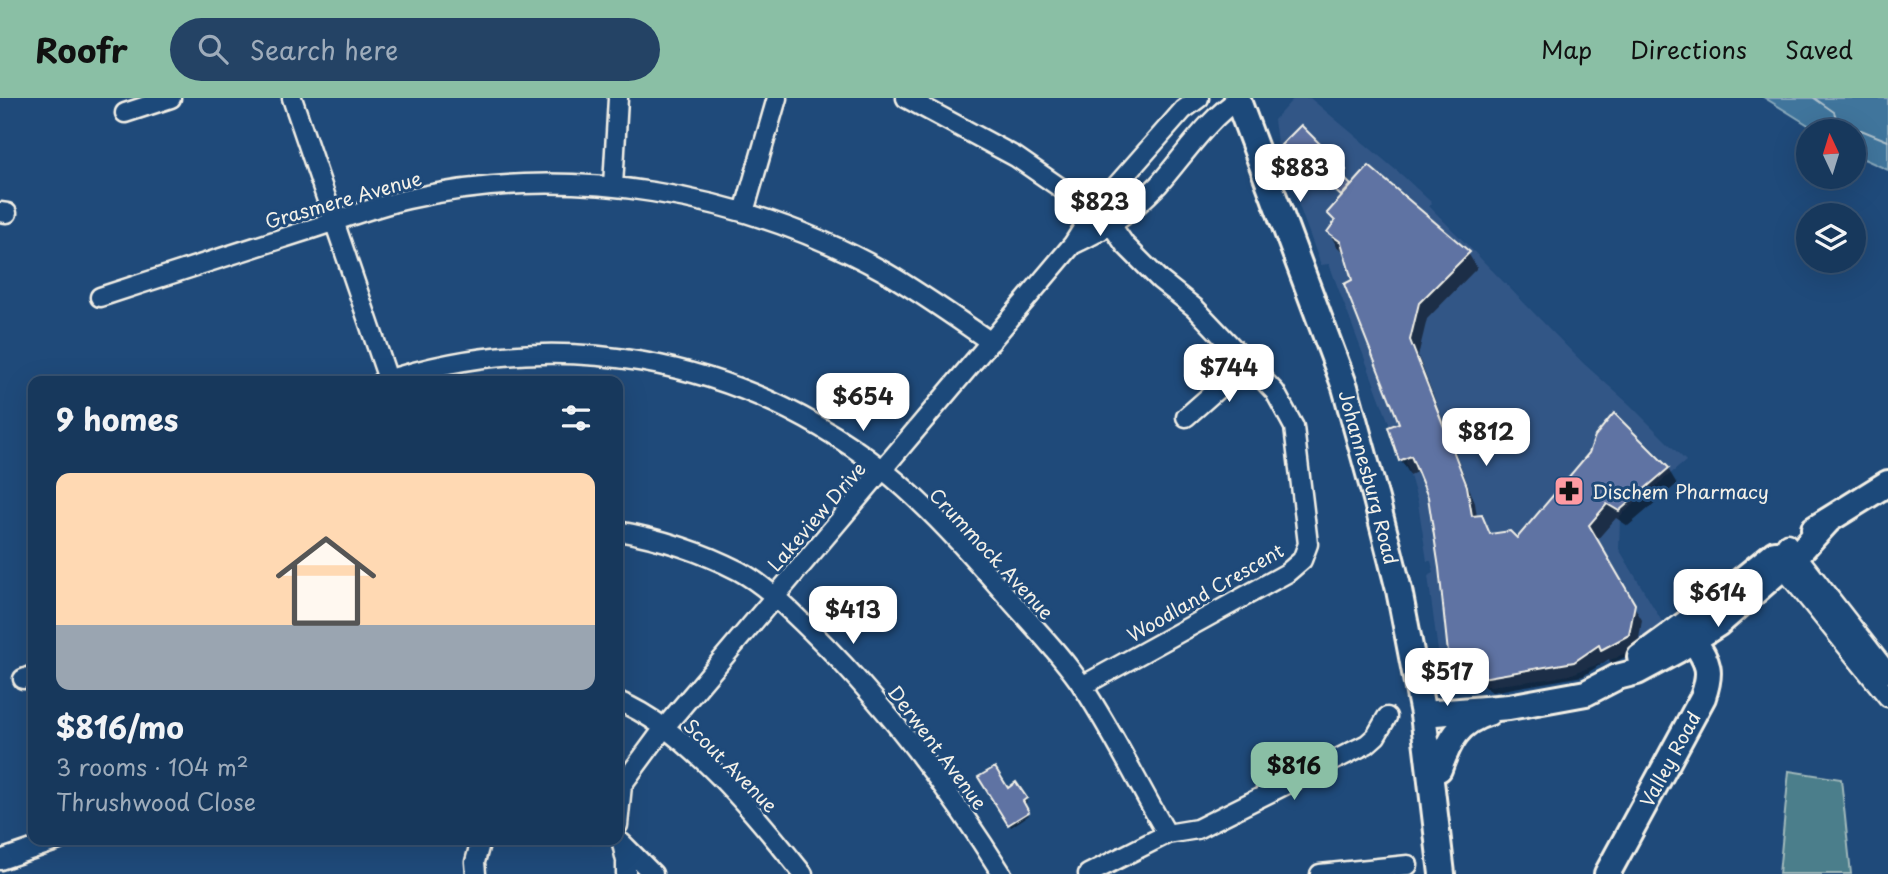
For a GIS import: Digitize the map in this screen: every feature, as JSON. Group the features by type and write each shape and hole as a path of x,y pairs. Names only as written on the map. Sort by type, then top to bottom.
{"street":[{"path":"125,113 171,98"},
{"path":"292,98 336,221 384,376"},
{"path":"613,186 618,98"},
{"path":"744,212 777,98"},
{"name":"Woodland Crescent","path":"906,98 1016,158 1112,226 1139,260 1195,308 1275,392 1294,426 1308,544 1302,560 1287,573 1082,686"},
{"name":"Lakeview Drive","path":"623,782 775,596 1073,244 1094,211 1183,110 1199,98"},
{"name":"Lakeview Drive","path":"1073,244 1112,226 1159,184 1189,147 1241,98"},
{"name":"Johannesburg Road","path":"1241,98 1345,387 1373,486 1428,714 1455,874"},
{"path":"1166,130 1189,147"},
{"name":"Grasmere Avenue","path":"100,297 405,200 443,192 536,184 613,186 682,197 744,212 821,242 884,272 990,342"},
{"name":"Crummock Avenue","path":"405,376 453,363 512,355 570,353 619,357 683,370 744,388 801,417 883,470 945,527 1026,618 1082,686 1167,834"},
{"path":"1186,417 1247,363"},
{"path":"1439,769 1454,733 1465,723 1476,716 1586,693 1617,677 1644,654 1785,555 1827,522 1888,483"},
{"name":"Derwent Avenue","path":"623,532 705,557 740,572 775,596 852,674 904,733 938,777 1002,874"},
{"path":"1617,677 1637,672 1694,641 1718,624 1785,555"},
{"path":"1785,555 1888,673"},
{"path":"1785,555 1888,698"},
{"name":"Valley Road","path":"1607,874 1706,690 1709,670 1707,661 1694,641"},
{"name":"Scout Avenue","path":"623,703 638,709 704,762 742,800 803,874"},
{"path":"1428,714 1509,708"},
{"name":"Johannesburg Road","path":"1428,714 1442,874"},
{"path":"1088,874 1167,834 1197,829 1367,744 1376,736 1387,717"},
{"path":"623,841 653,874"},
{"path":"0,860 44,845"},
{"path":"473,870 480,845"},
{"path":"622,845 626,874"},
{"path":"1320,874 1408,865"}],"shaded area":[{"path":"1294,98 1310,98 1403,176 1432,203 1429,206 1583,363 1686,461 1620,516 1619,549 1667,630 1616,658 1569,675 1548,679 1473,688 1439,659 1428,576 1434,573 1431,561 1427,561 1418,503 1405,459 1399,461 1389,423 1329,264 1321,265 1278,149 1274,120"}],"green space":[{"path":"1789,771 1841,779 1851,874 1779,874"}],"water":[{"path":"1765,98 1888,98 1888,170 1866,160 1866,119 1799,119"}],"building":[{"path":"1301,125 1346,170 1341,175 1351,185 1341,196 1330,186 1326,190 1281,145"},
{"path":"1369,166 1470,252 1419,303 1410,340 1467,486 1472,516 1482,515 1490,534 1510,531 1517,538 1589,453 1595,436 1614,413 1669,468 1619,511 1607,504 1589,525 1635,604 1629,635 1601,650 1599,645 1574,662 1482,678 1448,653 1428,497 1411,456 1399,461 1388,427 1399,423 1344,284 1352,280 1341,242 1327,232 1335,221 1327,213"},
{"path":"995,767 1008,788 1016,782 1027,798 1023,801 1029,812 1008,825 978,777"}],"place":[{"name":"Dischem Pharmacy","path":"1569,491"}]}
